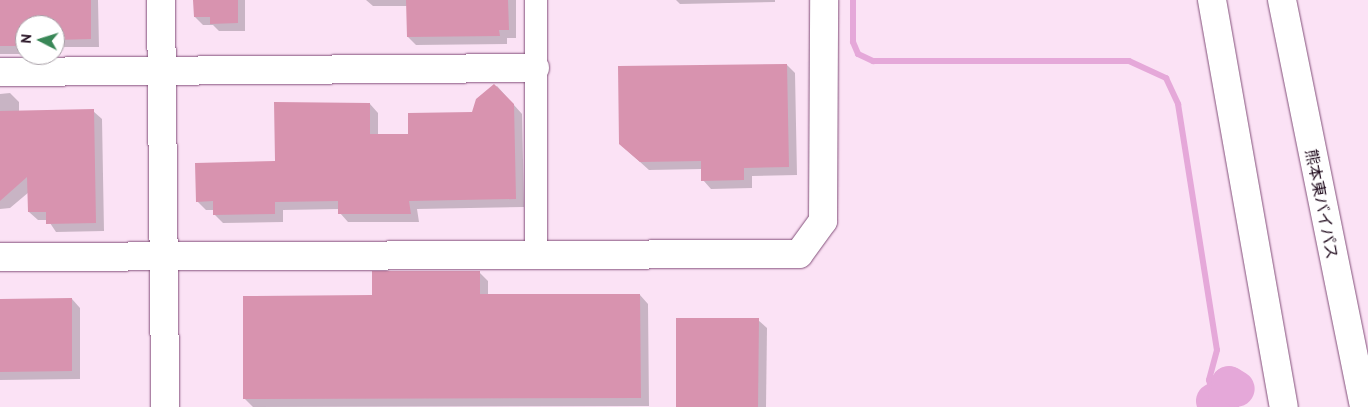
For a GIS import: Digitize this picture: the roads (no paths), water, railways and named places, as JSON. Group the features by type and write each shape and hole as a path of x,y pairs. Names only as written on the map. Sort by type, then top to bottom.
{"main road":[{"path":"161,0 166,407"},
{"path":"0,257 164,258 536,254 799,254 823,221 824,0"},
{"path":"1212,0 1284,407"},
{"name":"熊本東バイパス","path":"1282,0 1364,407"},
{"path":"0,72 536,68"}],"street":[{"path":"536,0 536,254"}],"waterway":[{"path":"853,0 853,42 858,54 873,61 1129,61 1166,78 1178,104 1217,350 1209,380 1216,407"},
{"path":"1214,401 1226,394 1229,384 1237,389"}]}
